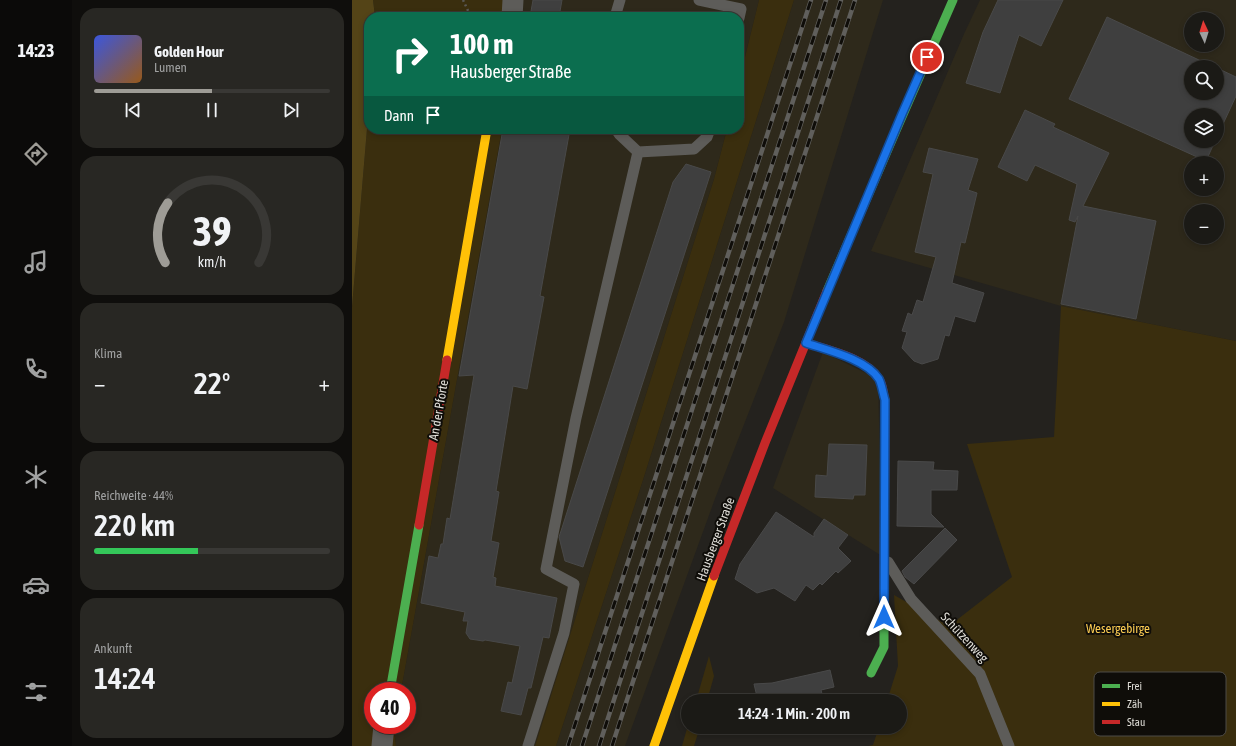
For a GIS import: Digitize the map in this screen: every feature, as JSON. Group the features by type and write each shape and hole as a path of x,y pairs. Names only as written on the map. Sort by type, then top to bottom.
{"street":[{"path":"512,12 513,0"},
{"name":"Hausberger Straße","path":"654,746 740,509 806,343 902,114 953,0"},
{"name":"An der Pforte","path":"392,682 485,134"},
{"path":"806,343 853,359 867,367 879,379 885,400 884,647 872,673"},
{"path":"382,746 383,734"}],"lane":[{"path":"616,12 620,0"},
{"path":"700,0 741,9"},
{"path":"619,134 638,152 694,149 707,137 708,134"},
{"path":"528,746 564,632 574,584 546,569 576,418 638,152"},
{"name":"Schützenweg","path":"884,556 911,599 980,674 1009,746"}],"path":[{"path":"463,0 469,12"}],"shaded area":[{"path":"352,0 373,0 374,12 364,12 364,134 367,134 352,307"},
{"path":"523,0 759,0 744,61 744,12 522,12"},
{"path":"794,0 883,0 784,322 716,496 625,746 556,746 643,480"},
{"path":"980,0 1236,0 1236,341 1061,306 871,251"},
{"path":"501,134 726,134 714,179 535,746 396,746 394,734 416,734 416,682 403,682"},
{"path":"823,352 878,379 882,556 773,488"}],"green space":[{"path":"373,0 523,0 522,12 374,12"},
{"path":"759,0 794,0 643,480 556,746 535,746 714,179 726,134 744,134 744,61"},
{"path":"367,134 501,134 403,682 364,682 364,734 394,734 396,746 352,746 352,307"},
{"name":"Wesergebirge","path":"1061,306 1236,341 1236,746 868,746 873,745 877,734 907,734 907,694 889,694 898,666 894,595 949,626 1012,577 967,444 1054,437"},
{"path":"709,656 714,676 709,694 698,694"},
{"path":"685,734 698,734 694,746 682,746"}],"building":[{"path":"533,0 562,0 560,12 531,12"},
{"path":"998,0 1063,0 1041,46 1019,35 1000,93 966,83 983,32"},
{"path":"1107,17 1199,60 1184,60 1184,100 1224,100 1224,71 1236,77 1236,96 1224,122 1224,108 1184,108 1184,148 1212,148 1208,156 1195,156 1069,99"},
{"path":"1025,110 1055,124 1053,127 1109,153 1083,206 1156,221 1136,319 1061,304 1078,216 1075,222 1069,220 1077,184 1035,165 1027,181 998,167"},
{"path":"502,134 569,134 540,296 544,297 527,389 513,386 496,491 499,492 491,541 499,543 493,577 496,578 495,586 557,598 549,638 543,637 531,688 528,688 521,715 501,711 508,682 512,683 520,646 470,639 466,633 468,621 463,621 465,612 421,603 429,556 438,558 441,544 443,544 447,518 450,519 474,375 459,376"},
{"path":"929,148 978,159 968,190 977,193 965,243 961,242 952,283 984,293 975,322 955,316 949,336 945,335 938,359 922,364 914,361 902,348 907,332 902,331 908,313 912,315 917,300 923,302 936,257 915,252 933,174 923,172"},
{"path":"686,164 711,172 583,567 565,561 559,537 673,182"},
{"path":"829,444 867,445 865,495 854,495 853,499 815,497 816,475 827,476"},
{"path":"898,461 934,462 933,470 958,471 957,490 931,490 931,514 944,527 897,526"},
{"path":"776,512 814,537 814,533 824,519 848,535 838,548 851,561 838,573 836,571 822,585 820,583 813,590 806,585 795,601 774,588 757,593 735,579 740,564"},
{"path":"945,528 957,540 914,584 905,577 902,571"},
{"path":"830,670 834,687 821,690 822,694 756,694 754,684 772,683"}],"railway":[{"path":"568,746 811,0"},
{"path":"582,746 826,0"},
{"path":"599,746 841,0"},
{"path":"612,746 855,0"}],"traffic: fast":[{"path":"827,291 953,0"},
{"path":"392,682 419,525"},
{"path":"871,673 884,647 884,611"}],"traffic: slow":[{"path":"447,360 486,134"},
{"path":"654,746 714,576"}],"traffic: jam":[{"path":"714,576 765,443 827,291"},
{"path":"806,343 856,360 873,372 879,379 882,386 885,400 884,611"},
{"path":"419,525 447,360"}],"route":[{"path":"884,617 885,400 879,379 867,367 853,359 806,343 927,57"}]}
